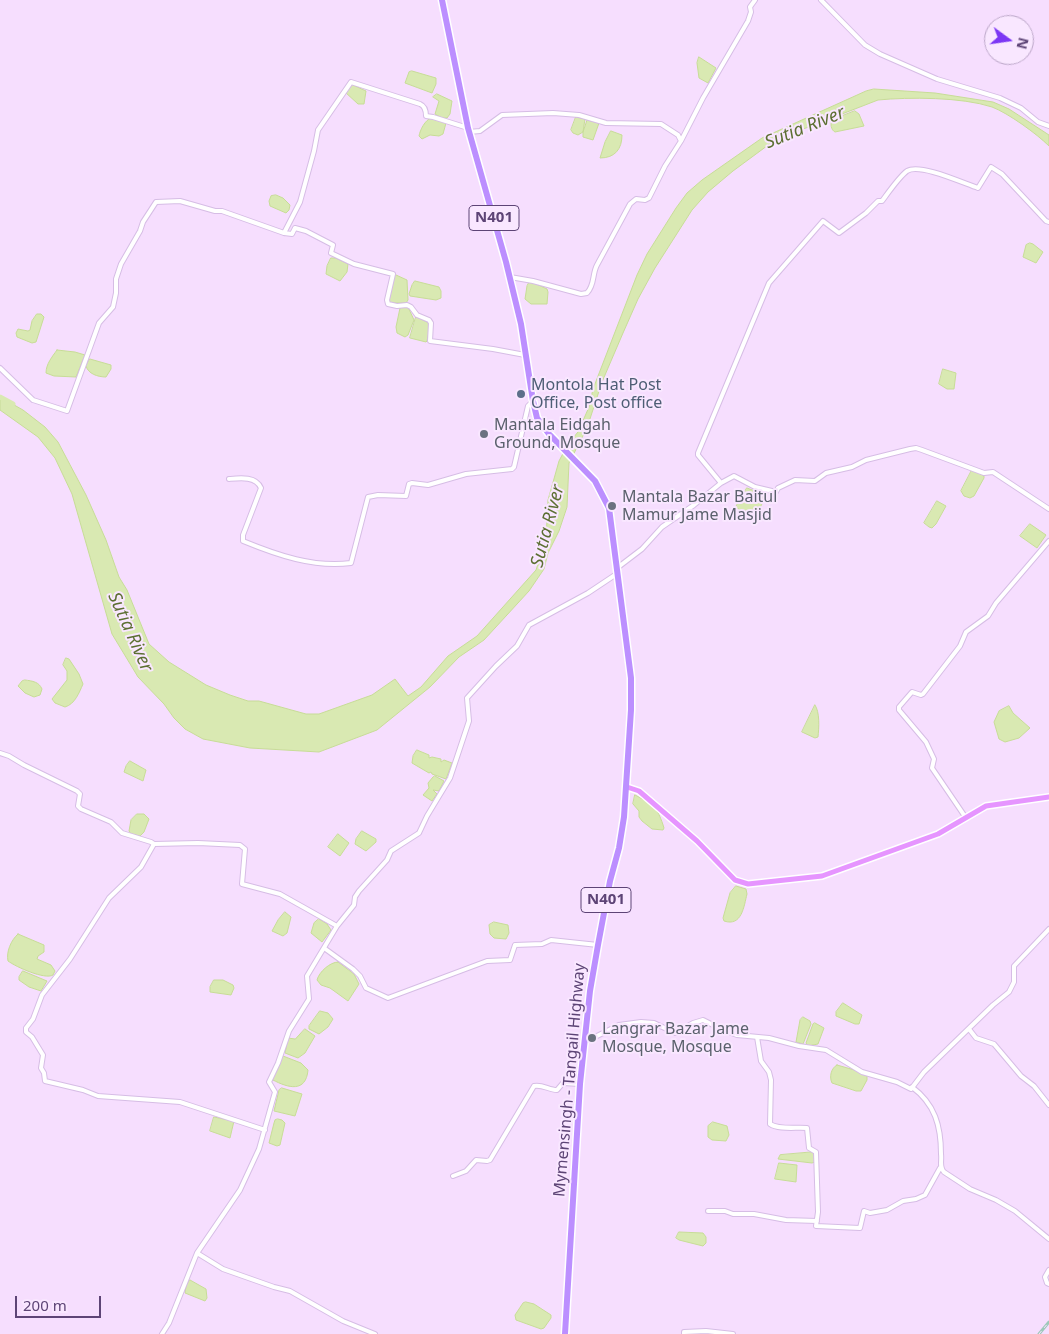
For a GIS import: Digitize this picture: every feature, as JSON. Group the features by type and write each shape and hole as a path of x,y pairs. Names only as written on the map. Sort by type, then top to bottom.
{"highway":[{"name":"Mymensingh - Tangail Highway","path":"442,0 469,130 510,277 521,324 533,401 538,418 549,434 589,474 600,488 609,508 630,678 631,710 626,787 619,848 590,990 580,1084 565,1334"}],"main road":[{"path":"626,787 639,791 697,841 735,880 748,884 822,876 938,834 986,806 1049,798"}],"street":[{"path":"510,277 581,294 587,293 592,288 593,272 630,204 636,199 645,200 649,198 665,166 681,142 703,98 748,21 751,12 750,7 755,0"},
{"path":"821,0 865,45 880,54 937,79 1000,98 1021,108 1038,122 1049,126"},
{"path":"284,233 300,202 318,130 351,82 420,104 425,109 426,116 469,130 480,130 502,115 553,113 579,115 606,123 661,124 678,135 681,142"},
{"path":"721,483 698,453 770,283 823,221 839,233 866,213 878,201 882,201 905,172 912,169 918,168 978,188 991,167 1002,174 1049,222"},
{"path":"0,368 33,400 67,411 99,324 113,307 116,279 121,264 140,231 143,222 156,202 180,201 215,211 222,211 284,233 292,234 295,228 306,231 333,245 330,252 333,254 354,264 393,274 386,300 388,304 397,306 407,304 417,315 429,320 431,323 430,341 493,349 525,356"},
{"path":"229,479 254,480 260,484 261,488 243,535 243,541 303,561 324,564 351,563 368,497 406,496 409,484 412,483 428,485 466,474 512,469 528,406 533,401"},
{"path":"162,1334 169,1323 197,1252 240,1190 260,1150 275,1092 269,1082 289,1031 309,999 307,976 337,926 354,905 355,896 387,860 391,851 419,833 450,778 469,721 467,698 517,646 529,625 588,593 618,571 662,527 721,483 734,476 755,487 776,492 778,488 795,480 815,481 826,473 852,467 866,460 916,448 984,473 993,472 1049,510"},
{"path":"966,818 932,768 934,759 926,742 899,710 899,707 912,692 924,694 960,646 966,632 988,616 996,602 1049,542"},
{"path":"0,753 77,791 80,794 78,806 81,809 112,822 122,833 154,844 198,843 240,845 244,849 242,884 280,894 337,926"},
{"path":"154,844 141,867 109,898 70,959 42,995 33,1020 26,1028 26,1032 32,1037 43,1055 41,1068 45,1081 83,1090 98,1096 180,1102 265,1130"},
{"path":"586,1036 597,1036 619,1025 641,1022 654,1024 675,1033 694,1022 703,1020 737,1035 826,1050 862,1072 897,1082 911,1089 924,1072 993,1005 1010,992 1014,982 1014,966 1049,929"},
{"path":"324,948 353,969 360,976 366,988 388,998 487,961 510,960 515,946 542,944 551,940 598,945"},
{"path":"969,1029 976,1038 994,1044 1021,1076 1034,1086 1049,1105"},
{"path":"757,1037 760,1060 770,1072 770,1124 774,1126 807,1128 810,1148 816,1152 816,1226 860,1228 864,1211 870,1213 887,1210 903,1201 926,1195 940,1168 940,1140 933,1109 924,1096 912,1087"},
{"path":"453,1176 466,1171 476,1160 490,1160 534,1086 557,1090 563,1083 580,1084"},
{"path":"940,1168 970,1188 1015,1211 1049,1239"},
{"path":"708,1210 725,1211 733,1214 754,1214 786,1220 817,1221"},
{"path":"197,1252 222,1268 274,1288 290,1291 342,1321 375,1334"},
{"path":"1049,1270 1045,1277 1046,1283 1049,1284"},
{"path":"684,1334 684,1332 706,1331 733,1334"}],"water":[{"path":"699,57 716,68 708,83 699,78 697,63"},
{"path":"412,71 436,78 436,84 432,93 405,83 409,72"},
{"path":"353,85 366,91 364,104 358,104 345,92"},
{"path":"874,89 935,93 993,102 1009,109 1049,135 1049,146 1030,130 992,107 966,101 935,99 905,98 878,100 775,140 708,192 692,210 655,268 638,299 623,333 602,382 587,428 569,463 567,507 559,531 548,553 544,569 529,591 484,640 459,657 430,687 377,730 319,752 250,748 203,739 185,729 138,677 112,634 72,494 55,458 38,437 0,410 0,397 23,410 45,427 58,442 86,495 106,540 119,577 127,590 149,644 169,662 206,685 230,695 306,714 319,714 372,695 395,679 408,696 421,687 448,656 477,636 536,570 546,540 548,500 559,461 568,444 578,432 589,407 593,389 647,254 687,193 702,180 762,138"},
{"path":"437,94 452,101 450,114 447,118 442,118 435,114 439,101 433,97"},
{"path":"855,111 859,114 864,126 834,131 831,127 832,120"},
{"path":"576,117 585,119 583,132 578,135 571,130"},
{"path":"431,118 446,123 443,134 439,136 430,135 422,139 419,136 420,131"},
{"path":"587,120 599,123 593,140 583,137"},
{"path":"611,131 622,135 621,144 614,154 600,158 605,142"},
{"path":"276,195 283,198 290,205 286,213 270,206 271,196"},
{"path":"1030,243 1043,252 1036,263 1023,257 1026,245"},
{"path":"331,258 336,258 348,264 347,272 340,281 326,274"},
{"path":"396,275 407,280 408,300 406,303 388,303"},
{"path":"415,281 439,287 441,298 436,300 410,296 412,285"},
{"path":"530,281 547,289 547,304 531,304 525,299 527,286"},
{"path":"408,307 414,320 408,335 405,337 397,333 396,327 400,308"},
{"path":"37,314 41,314 44,317 36,342 32,343 17,337 18,329 30,330 32,321"},
{"path":"416,317 429,323 430,328 426,342 410,338"},
{"path":"57,350 85,355 76,377 54,376 46,373 48,364"},
{"path":"90,359 111,365 111,369 106,377 97,376 87,369 86,366"},
{"path":"943,369 956,373 954,389 947,389 939,384"},
{"path":"972,470 984,476 984,478 974,496 970,498 964,496 961,491"},
{"path":"747,488 763,494 762,504 756,513 740,510 736,507"},
{"path":"937,501 946,506 932,528 924,523"},
{"path":"1030,524 1046,535 1037,548 1020,536"},
{"path":"66,658 69,659 79,674 83,684 74,701 65,707 55,703 52,699 67,680 67,671 63,665"},
{"path":"25,680 33,681 39,685 42,689 40,695 34,697 25,693 18,686"},
{"path":"815,705 818,712 819,725 818,737 815,738 802,732"},
{"path":"1009,706 1013,713 1030,728 1019,738 1005,742 999,739 994,722 999,711"},
{"path":"417,750 429,755 429,758 432,757 441,759 441,762 444,760 452,763 446,779 431,772 429,773 412,763 413,756"},
{"path":"130,761 146,770 143,781 124,772"},
{"path":"435,776 444,781 439,791 433,790 437,794 432,801 423,795 429,788 428,783"},
{"path":"635,795 655,808 662,822 663,830 652,829 642,821 639,817 639,811 633,804"},
{"path":"137,814 144,814 149,819 144,832 140,836 131,834 129,831 131,820"},
{"path":"362,831 376,839 376,842 366,851 355,844"},
{"path":"338,834 349,843 340,856 328,847"},
{"path":"736,886 746,889 747,894 743,909 735,921 724,921 723,918 730,893"},
{"path":"285,912 291,917 287,933 283,936 272,931"},
{"path":"319,919 327,924 331,930 322,942 311,933 314,923"},
{"path":"494,922 508,925 509,933 506,939 494,938 490,934 489,925"},
{"path":"18,934 44,945 44,952 37,959 51,965 55,971 53,975 44,976 37,974 8,961 10,946"},
{"path":"338,962 354,974 359,984 348,1001 330,988 321,985 317,980 325,968"},
{"path":"23,971 47,981 41,991 29,987 19,980"},
{"path":"214,980 223,980 233,985 234,988 231,995 210,992 210,987"},
{"path":"843,1003 862,1015 859,1024 836,1016 836,1012"},
{"path":"320,1011 328,1013 333,1019 328,1027 319,1034 309,1029 309,1026"},
{"path":"803,1017 810,1021 811,1024 803,1044 796,1042 800,1020"},
{"path":"815,1023 824,1028 818,1044 808,1046 806,1043"},
{"path":"305,1029 315,1036 305,1053 298,1058 285,1053 288,1038 295,1039"},
{"path":"283,1056 301,1063 308,1070 307,1077 300,1085 295,1087 273,1080"},
{"path":"837,1065 867,1075 867,1080 861,1091 832,1083 831,1073"},
{"path":"282,1088 302,1094 295,1116 274,1111 279,1090"},
{"path":"214,1117 234,1121 230,1138 210,1131"},
{"path":"278,1119 285,1123 280,1145 277,1146 269,1143 275,1120"},
{"path":"713,1122 727,1126 729,1135 726,1141 712,1140 708,1137 708,1126"},
{"path":"815,1153 815,1162 812,1163 778,1159 780,1155"},
{"path":"779,1163 797,1165 796,1182 775,1179"},
{"path":"679,1232 703,1233 706,1237 706,1243 703,1246 679,1240 676,1238"},
{"path":"190,1280 206,1289 207,1298 205,1301 185,1293 186,1286"},
{"path":"523,1303 534,1304 551,1315 544,1328 541,1329 516,1320 515,1315"}],"waterway":[{"name":"Sutia River","path":"0,397 13,404"}],"railway":[{"path":"1039,1334 1049,1322"}],"place":[{"name":"Montola Hat Post Office, Post office","path":"521,394"},
{"name":"Mantala Eidgah Ground, Mosque","path":"484,434"},
{"name":"Mantala Bazar Baitul Mamur Jame Masjid","path":"612,506"},
{"name":"Langrar Bazar Jame Mosque, Mosque","path":"592,1038"}]}
